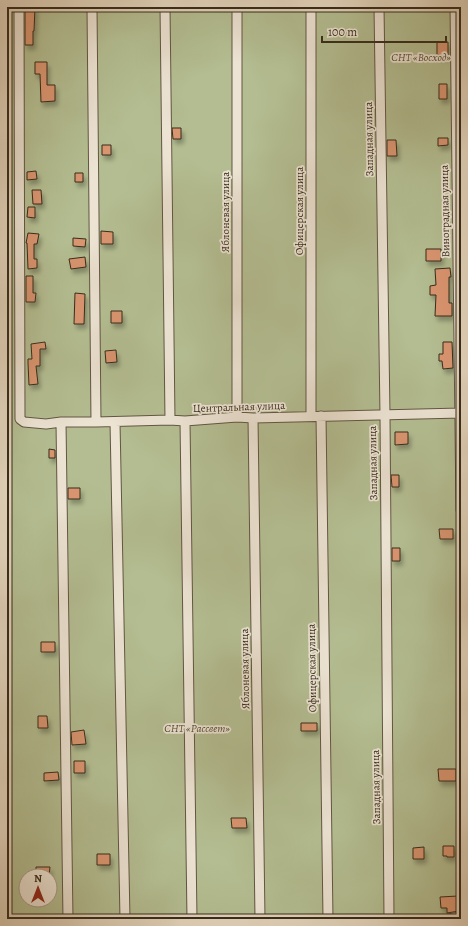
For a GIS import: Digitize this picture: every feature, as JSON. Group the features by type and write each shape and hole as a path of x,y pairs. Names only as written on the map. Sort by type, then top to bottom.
{"street":[{"name":"Центральная улица","path":"19,7 20,419 24,422 46,424 61,422 185,421 237,417 253,418 460,413"},
{"path":"92,7 96,422"},
{"path":"165,7 170,420"},
{"name":"Яблоневая улица","path":"237,7 237,417"},
{"name":"Офицерская улица","path":"311,7 311,416"},
{"name":"Западная улица","path":"379,7 385,415 389,919"},
{"name":"Виноградная улица","path":"455,7 461,510"},
{"name":"Офицерская улица","path":"320,416 328,919"},
{"name":"Яблоневая улица","path":"253,418 260,919"},
{"path":"185,421 192,919"},
{"path":"61,422 68,919"},
{"path":"116,422 125,919"},
{"path":"448,919 461,917"}],"green space":[{"name":"СНТ «Рассвет»","path":"7,7 461,7 461,919 7,919"}],"building":[{"path":"25,7 35,7 33,45 25,45"},
{"path":"437,42 448,42 448,56 437,55"},
{"path":"35,62 47,62 47,85 55,85 55,101 41,102 40,74 35,74"},
{"path":"439,84 447,84 447,99 439,99"},
{"path":"172,128 181,128 181,139 173,139"},
{"path":"438,138 448,138 448,145 438,146"},
{"path":"387,140 396,140 397,156 387,156"},
{"path":"102,145 111,145 111,155 102,155"},
{"path":"36,171 37,179 27,180 27,172"},
{"path":"75,173 83,173 83,182 75,182"},
{"path":"32,190 41,190 42,204 33,204"},
{"path":"28,207 35,207 35,218 27,217"},
{"path":"101,231 113,232 113,244 101,244"},
{"path":"28,233 39,234 37,244 34,244 34,259 37,259 37,268 28,269 26,243"},
{"path":"73,238 86,239 85,247 73,246"},
{"path":"426,249 441,249 441,261 426,261"},
{"path":"85,257 86,267 71,269 69,259"},
{"path":"450,268 451,277 449,277 449,303 452,303 452,316 435,316 436,295 430,295 430,286 436,285 435,269"},
{"path":"26,276 33,276 33,293 36,293 35,302 26,302"},
{"path":"75,293 85,294 84,324 74,324"},
{"path":"111,311 122,311 122,323 111,323"},
{"path":"45,342 46,349 40,349 40,366 36,366 38,384 29,385 28,359 32,359 31,344"},
{"path":"443,342 452,342 453,368 443,369 442,361 439,361 439,354 443,354"},
{"path":"116,350 117,362 106,363 105,351"},
{"path":"395,432 408,432 408,444 395,445"},
{"path":"49,449 55,450 55,458 49,458"},
{"path":"391,475 399,475 399,487 392,487"},
{"path":"68,488 80,488 80,499 68,499"},
{"path":"439,529 453,529 453,539 440,539"},
{"path":"392,548 400,548 400,561 392,561"},
{"path":"41,642 55,642 55,652 41,652"},
{"path":"38,716 47,716 48,728 38,728"},
{"path":"301,723 317,723 317,731 301,731"},
{"path":"84,730 86,744 72,745 71,732"},
{"path":"74,761 85,761 85,773 74,773"},
{"path":"438,769 456,769 456,781 439,781"},
{"path":"58,772 59,780 44,781 44,773"},
{"path":"231,818 246,818 247,828 232,828"},
{"path":"443,846 454,846 454,857 443,856"},
{"path":"424,847 424,859 413,859 413,848"},
{"path":"97,854 110,854 110,865 97,865"},
{"path":"36,867 50,867 50,868"},
{"path":"458,896 459,911 447,913 447,908 441,908 440,897"}],"park label":[{"name":"СНТ «Восход»","path":"421,57"}]}
